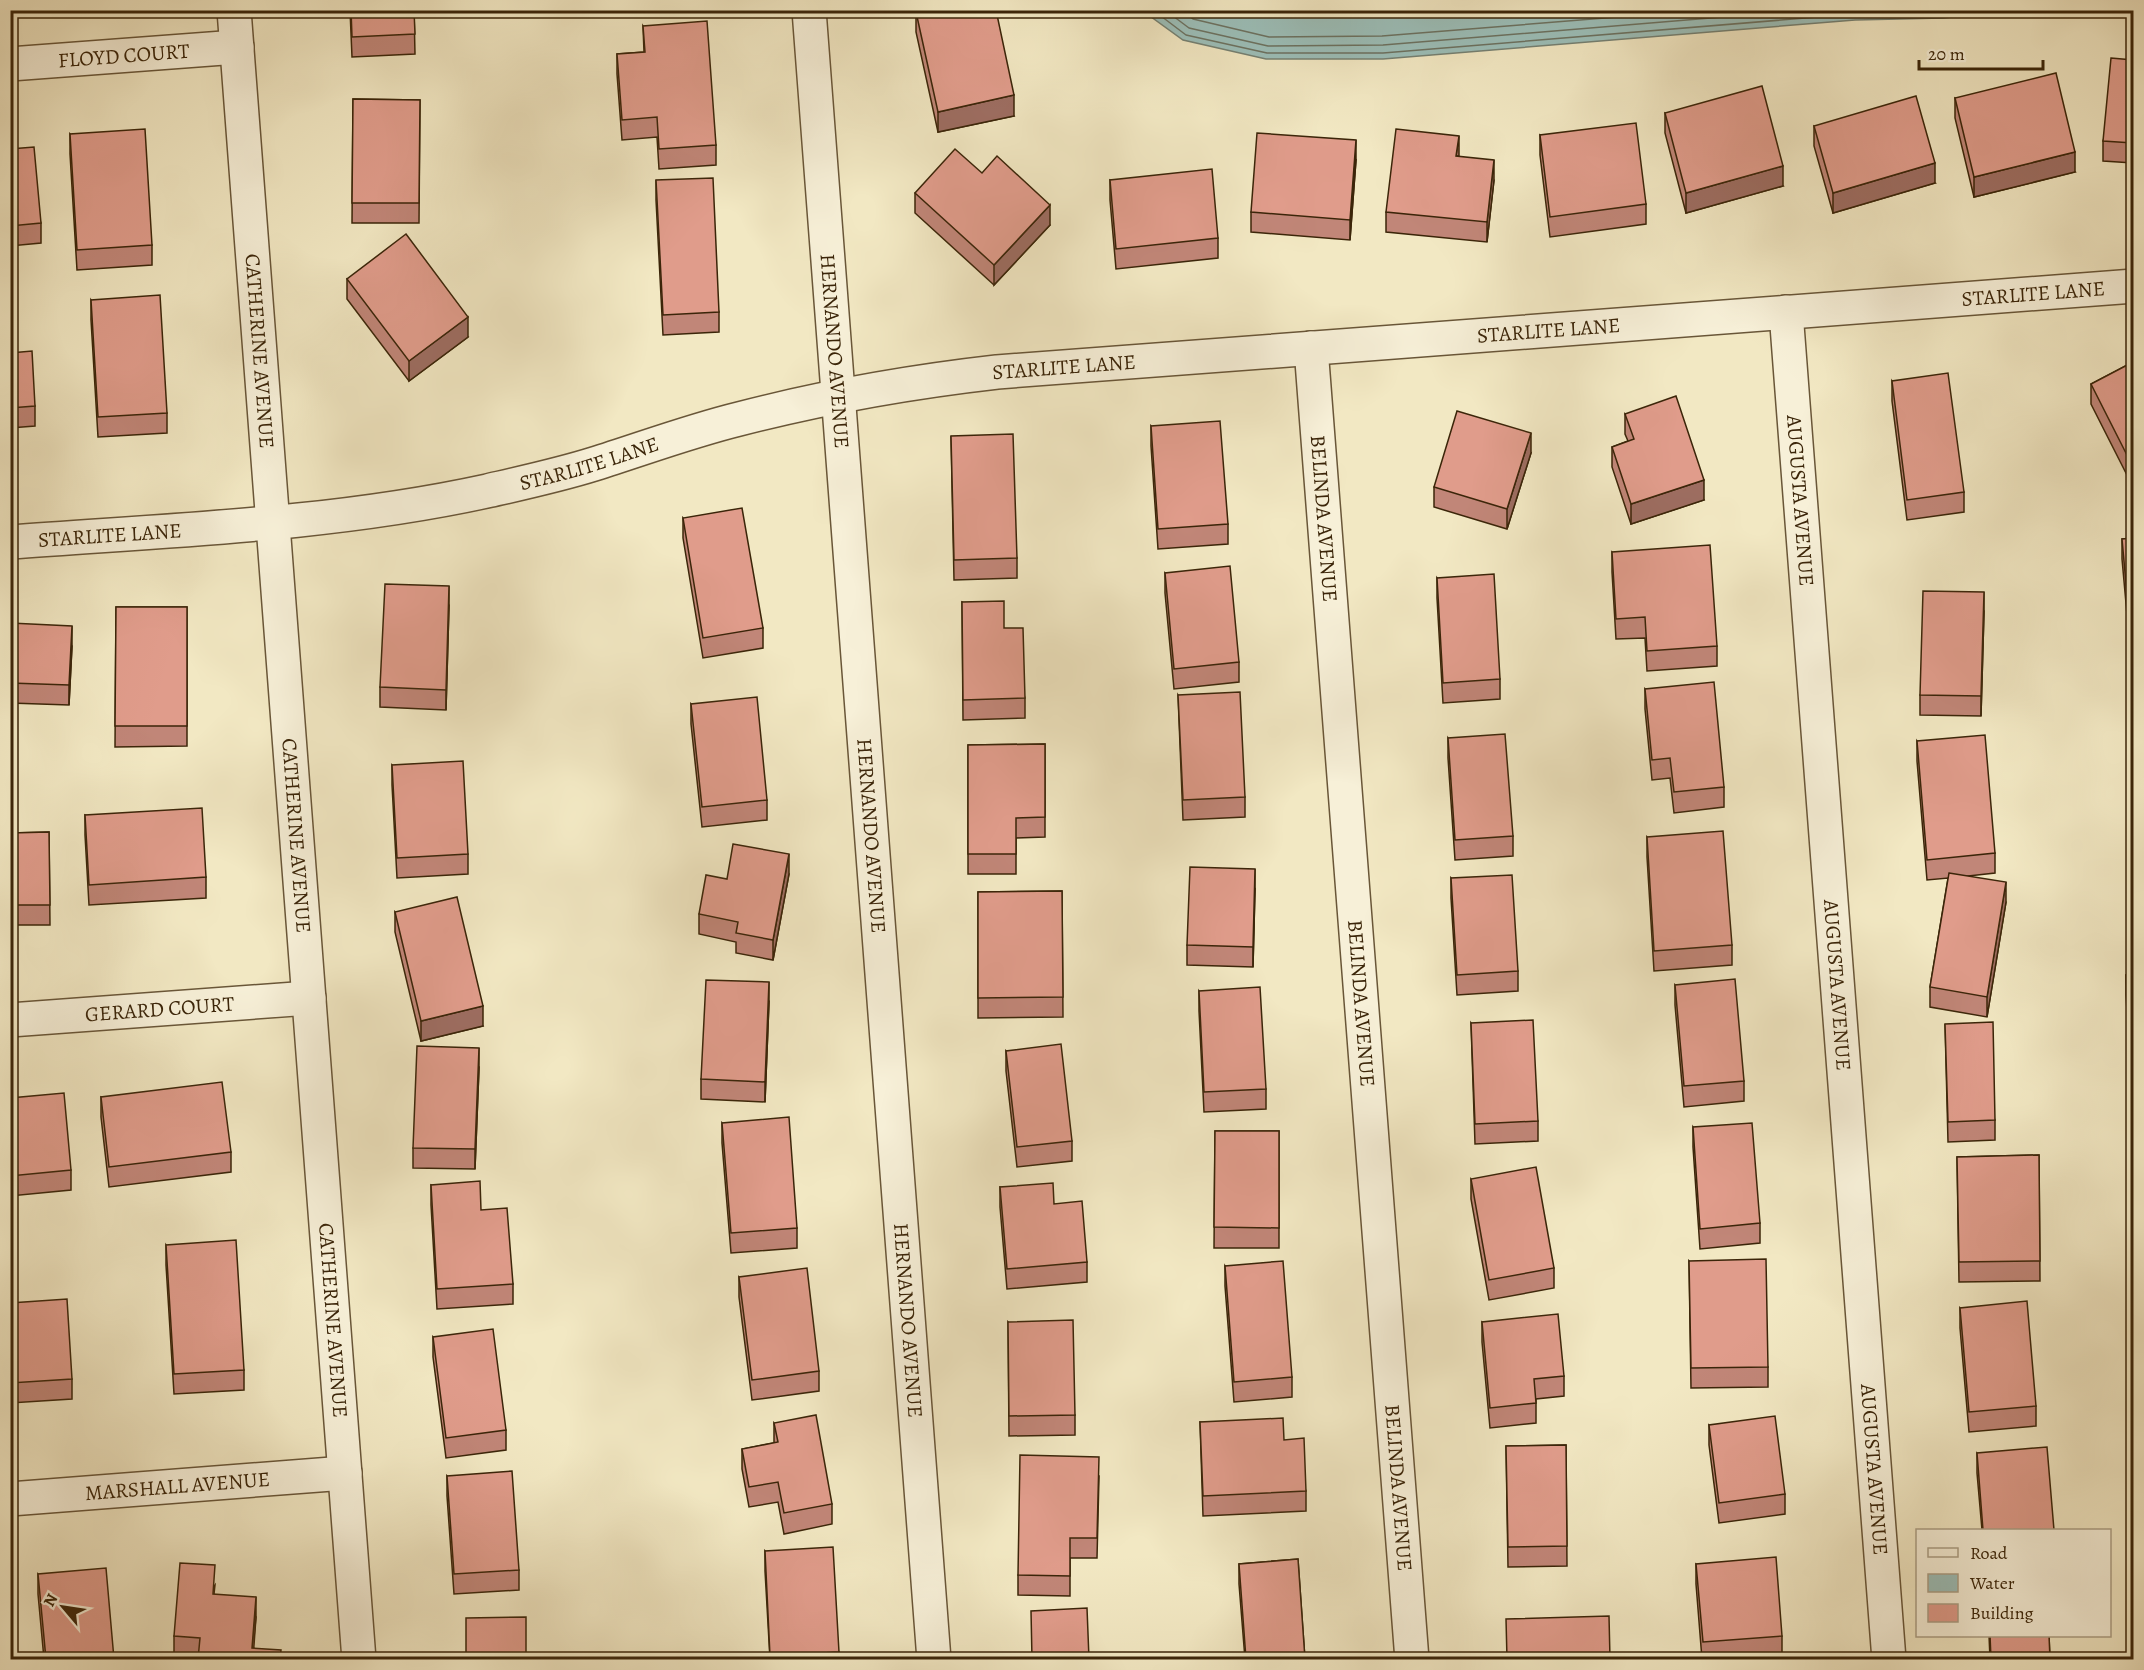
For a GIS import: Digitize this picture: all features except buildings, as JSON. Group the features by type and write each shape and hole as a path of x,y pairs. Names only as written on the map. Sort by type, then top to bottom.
{"street":[{"name":"CATHERINE AVENUE","path":"234,10 359,1659"},
{"name":"HERNANDO AVENUE","path":"809,10 934,1659"},
{"name":"FLOYD COURT","path":"10,64 237,47"},
{"name":"STARLITE LANE","path":"10,542 273,522 382,510 487,491 590,465 736,419 837,396 918,381 997,372 2133,286"},
{"name":"AUGUSTA AVENUE","path":"1786,312 1889,1659"},
{"name":"BELINDA AVENUE","path":"1311,348 1412,1659"},
{"name":"GERARD COURT","path":"10,1020 309,998"},
{"name":"MARSHALL AVENUE","path":"10,1499 345,1473"}],"water":[{"path":"1143,11 2012,11 1943,18 1855,20 1383,59 1266,59 1183,40"}]}
